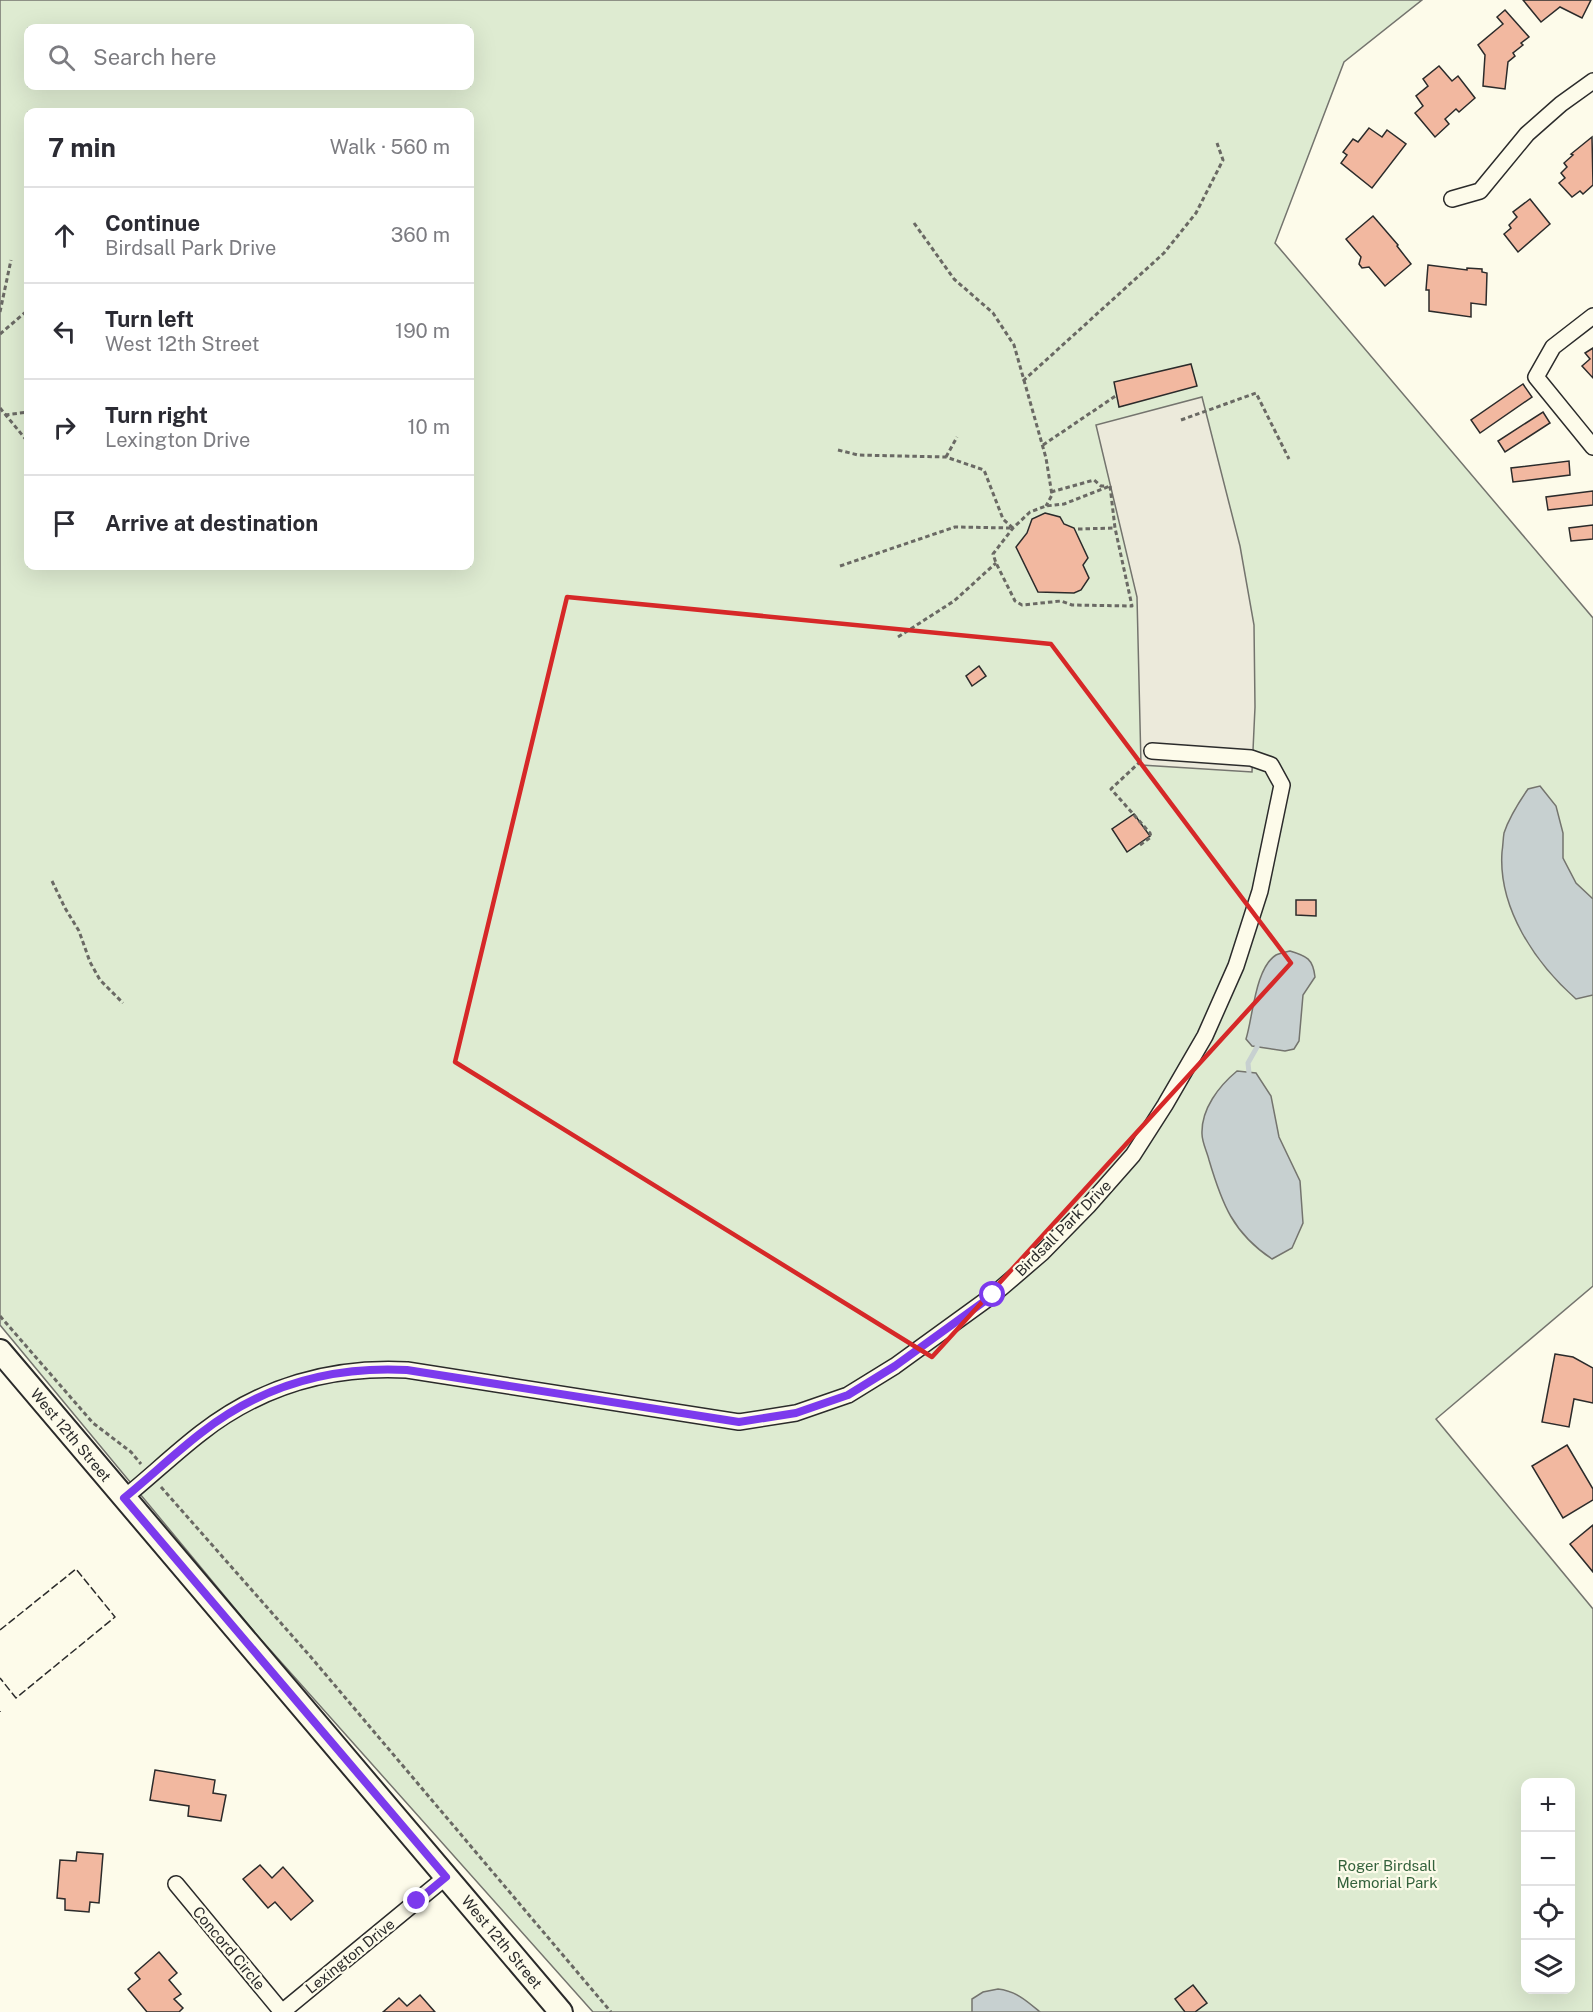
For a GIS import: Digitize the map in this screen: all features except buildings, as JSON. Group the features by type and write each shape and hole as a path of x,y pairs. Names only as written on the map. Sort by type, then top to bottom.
{"main road":[{"name":"West 12th Street","path":"0,1351 561,2012"}],"street":[{"path":"1452,199 1480,191 1527,134 1561,104 1593,81"},
{"path":"1593,316 1553,347 1536,377 1593,447"},
{"name":"Birdsall Park Drive","path":"124,1498 201,1433 244,1404 297,1382 345,1371 407,1370 739,1422 796,1413 848,1395 895,1366 944,1331 993,1295 1042,1253 1133,1155 1205,1036 1236,966 1260,891 1282,785 1271,765 1251,758 1152,751"},
{"name":"Lexington Drive","path":"282,2012 446,1877"},
{"name":"Concord Circle","path":"176,1884 282,2012"}],"path":[{"path":"1023,381 1171,245 1196,213 1223,160 1217,143"},
{"path":"914,223 954,279 993,313 1014,345 1043,445 1052,495 1046,506"},
{"path":"0,312 11,260"},
{"path":"0,334 24,313"},
{"path":"1181,420 1256,393 1289,459"},
{"path":"1043,445 1117,395"},
{"path":"0,408 24,437"},
{"path":"5,415 24,413"},
{"path":"946,457 957,437"},
{"path":"838,450 858,455 946,457 984,470 1003,519 1013,528"},
{"path":"1051,492 1094,480 1101,486 1110,486"},
{"path":"1110,486 1115,528 1132,606 1072,604 1061,601 1022,605 1015,601 993,554 1013,528 1030,512 1046,506 1064,504 1110,486"},
{"path":"840,566 955,527 1013,528"},
{"path":"1078,529 1115,528"},
{"path":"898,637 954,601 996,563"},
{"path":"1140,845 1151,837 1150,833 1111,789 1152,751"},
{"path":"52,881 65,909 79,931 90,962 100,980 123,1003"},
{"path":"0,1316 93,1423 131,1452 310,1656 611,2012"}],"highlighted area":[{"path":"567,597 1051,644 1291,963 932,1357 455,1062"}],"green space":[{"name":"Roger Birdsall Memorial Park","path":"0,0 1422,0 1344,62 1275,243 1593,618 1593,1286 1436,1419 1593,1609 1593,2012 593,2012 256,1634 0,1325"}],"shaded area":[{"path":"1202,397 1240,546 1254,625 1255,707 1252,772 1141,765 1137,597 1096,425"},
{"path":"1540,786 1556,806 1563,833 1563,858 1576,883 1593,899 1593,995 1576,999 1547,969 1522,933 1506,894 1502,873 1502,852 1506,827 1528,789"},
{"path":"1290,951 1311,962 1315,977 1303,995 1299,1041 1294,1049 1285,1051 1252,1046 1246,1039 1263,971 1276,955"},
{"path":"1237,1071 1256,1073 1271,1096 1279,1137 1300,1181 1303,1223 1292,1248 1272,1259 1238,1228 1224,1204 1203,1140 1202,1125 1208,1107 1218,1091"},
{"path":"998,1989 1016,1994 1040,2012 972,2012 972,1999 983,1992"}],"waterway":[{"path":"1249,1073 1248,1063 1257,1047"}],"fence":[{"path":"0,1630 76,1569 115,1617 16,1698 0,1678"}],"route":[{"path":"417,1901 446,1877 124,1498 201,1433 226,1415 261,1395 297,1382 345,1371 407,1370 739,1422 796,1413 848,1395 895,1366 993,1295"}]}
